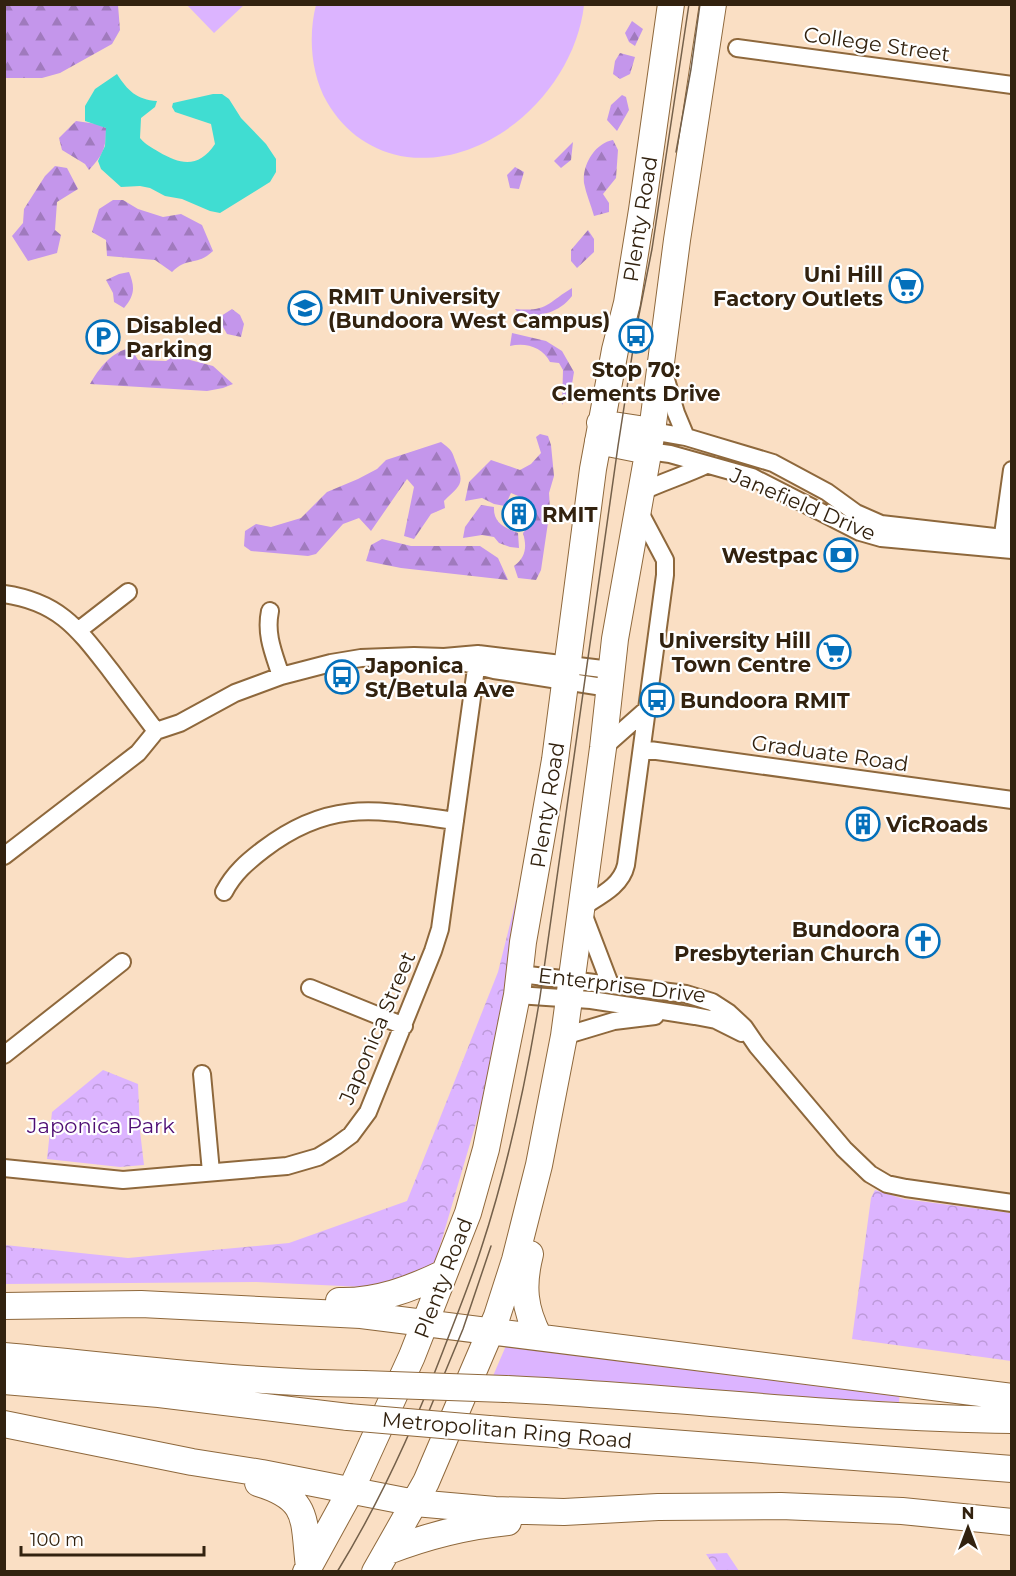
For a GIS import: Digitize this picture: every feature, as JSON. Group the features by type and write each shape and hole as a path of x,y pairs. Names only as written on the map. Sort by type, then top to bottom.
{"highway":[{"name":"Plenty Road","path":"307,1569 343,1489 393,1403 418,1321 444,1273 468,1213 482,1167 518,984 568,673 599,432 627,303 671,4"},
{"name":"Plenty Road","path":"381,1561 424,1504 457,1413 499,1333 550,1115 571,989 610,679 650,441 713,4"},
{"name":"Janefield Drive","path":"599,432 650,441"},
{"path":"540,1337 528,1314 525,1287 526,1269 544,1204 550,1115"},
{"path":"141,1304 217,1296 366,1300 403,1291 444,1273"},
{"path":"4,1306 141,1304 330,1312 418,1321 1011,1397"},
{"name":"Metropolitan Ring Road","path":"4,1356 314,1383 568,1392 789,1410 1011,1420"},
{"name":"Metropolitan Ring Road","path":"4,1381 170,1395 348,1418 1011,1469"},
{"path":"4,1424 192,1462 424,1504 495,1510 564,1512 658,1507 781,1506 902,1511 1011,1522"},
{"path":"192,1462 220,1474 280,1491 293,1499 302,1512 307,1569"},
{"path":"381,1561 419,1539 497,1523 658,1507"}],"street":[{"name":"College Street","path":"736,48 1011,85"},
{"path":"661,363 686,436"},
{"name":"Janefield Drive","path":"650,441 686,436 763,459 799,476 827,492 856,513 881,524 1007,544"},
{"name":"Janefield Drive","path":"650,441 670,454 752,477 860,532 881,538 1007,544"},
{"path":"610,984 581,908 612,888 624,872 642,749 665,576 665,560 639,500 665,480 688,474 706,465"},
{"path":"1007,544 1011,470"},
{"path":"799,476 804,490 801,503"},
{"path":"79,630 128,592"},
{"path":"4,594 39,603 79,630 156,730"},
{"path":"270,611 268,637 281,676"},
{"path":"4,856 132,758 145,747 156,730 180,723 235,693 281,676 361,658 414,656 477,660 494,670 568,673 610,679"},
{"name":"Japonica Street","path":"4,1168 123,1180 287,1166 304,1162 336,1146 351,1135 368,1112 404,1026 440,929 477,660"},
{"path":"603,748 646,710"},
{"name":"Graduate Road","path":"642,749 1011,800"},
{"path":"224,892 237,872 280,837 310,820 328,815 367,810 455,821"},
{"path":"4,1055 122,962"},
{"name":"Enterprise Drive","path":"518,984 571,989 716,1020 734,1028 753,1041"},
{"name":"Enterprise Drive","path":"571,989 610,984 686,994 712,1002 744,1027 753,1041 855,1161 878,1179 906,1188 1011,1203"},
{"path":"310,988 404,1026"},
{"path":"564,1036 614,1021 680,1013"},
{"path":"202,1074 211,1172"}],"green space":[{"path":"316,4 584,5 577,35 565,65 547,92 524,116 498,135 470,149 439,157 407,157 371,146 342,123 327,102 317,79 312,55 312,29"},
{"path":"4,5 118,5 120,30 112,44 60,73 42,78 5,78"},
{"path":"187,5 244,5 214,33"},
{"path":"632,21 643,29 635,46 629,42 625,33"},
{"path":"620,53 635,57 630,74 620,79 613,74 615,61"},
{"path":"622,95 626,97 629,110 617,131 607,120 611,105"},
{"path":"76,121 97,124 106,128 103,151 89,170 85,164 62,150 59,138"},
{"path":"613,140 618,150 616,178 603,194 609,203 609,212 594,216 584,183 585,169 595,150"},
{"path":"573,142 571,160 561,168 554,161"},
{"path":"55,166 67,168 78,189 57,202 55,230 61,235 57,253 28,261 12,236 23,223 24,209 45,176"},
{"path":"515,167 524,172 519,189 510,188 507,175"},
{"path":"113,200 123,200 138,209 163,217 181,214 202,225 213,251 202,259 183,264 172,272 155,260 107,256 106,240 92,232 99,209"},
{"path":"588,230 594,239 594,252 577,268 571,261 571,250"},
{"path":"129,272 133,291 124,308 114,302 113,293 106,280"},
{"path":"572,288 572,296 555,310 521,316 515,309 541,308"},
{"path":"232,309 240,315 244,324 241,337 227,334 218,318"},
{"path":"512,333 546,341 562,351 574,372 572,384 562,405 563,370 559,363 550,362 543,353 533,347 510,346"},
{"path":"131,348 138,360 166,361 175,356 213,366 233,384 207,391 90,384 112,356"},
{"path":"540,434 548,436 551,445 554,476 549,493 550,509 541,570 536,580 518,578 514,566 521,559 524,551 523,533 528,527 530,501 511,493 505,506 482,498 465,501 469,482 491,460 520,470 531,464 541,453 536,437"},
{"path":"441,442 453,454 460,477 459,485 444,501 445,508 431,514 414,539 404,536 414,487 407,479 371,531 359,518 343,524 316,554 308,556 251,551 244,546 245,531 256,524 271,527 301,518 327,492 377,469 386,460"},
{"path":"481,505 494,507 498,521 504,527 518,533 519,548 499,543 494,537 482,535 463,538 465,527"},
{"path":"382,539 411,546 480,546 498,558 508,580 401,568 366,561 371,545"},
{"path":"516,900 522,902 486,1089 435,1263 386,1288 256,1282 5,1284 5,1245 128,1258 289,1243 407,1201 498,972"},
{"name":"Japonica Park","path":"103,1070 138,1084 144,1165 120,1167 47,1159 52,1112"},
{"path":"875,1190 904,1199 1011,1213 1011,1361 852,1339 871,1198"},
{"path":"508,1341 900,1390 899,1402 759,1396 493,1376"},
{"path":"727,1553 739,1571 717,1571 706,1554"}],"water":[{"path":"117,74 133,93 144,99 157,101 155,107 141,118 140,138 159,152 182,162 196,161 209,152 215,144 211,124 175,112 172,107 173,103 222,94 229,99 241,118 266,144 276,159 276,172 270,182 220,213 182,199 165,196 150,188 121,187 101,169 98,161 105,146 106,128 85,121 85,106 95,89"}],"tram line":[{"path":"337,1572 382,1491 432,1379 481,1249 500,1187 515,1124 540,997 618,446 636,330 652,249 689,4"},
{"path":"676,152 700,4"},
{"path":"429,1411 463,1329 491,1246"}],"place":[{"name":"Uni Hill Factory Outlets","path":"906,286"},
{"name":"RMIT University (Bundoora West Campus)","path":"305,308"},
{"name":"Stop 70: Clements Drive","path":"636,336"},
{"name":"Disabled Parking","path":"103,337"},
{"name":"RMIT","path":"519,514"},
{"name":"Westpac","path":"841,555"},
{"name":"University Hill Town Centre","path":"834,652"},
{"name":"Japonica St/Betula Ave","path":"342,677"},
{"name":"Bundoora RMIT","path":"657,700"},
{"name":"VicRoads","path":"863,824"},
{"name":"Bundoora Presbyterian Church","path":"923,941"}]}
